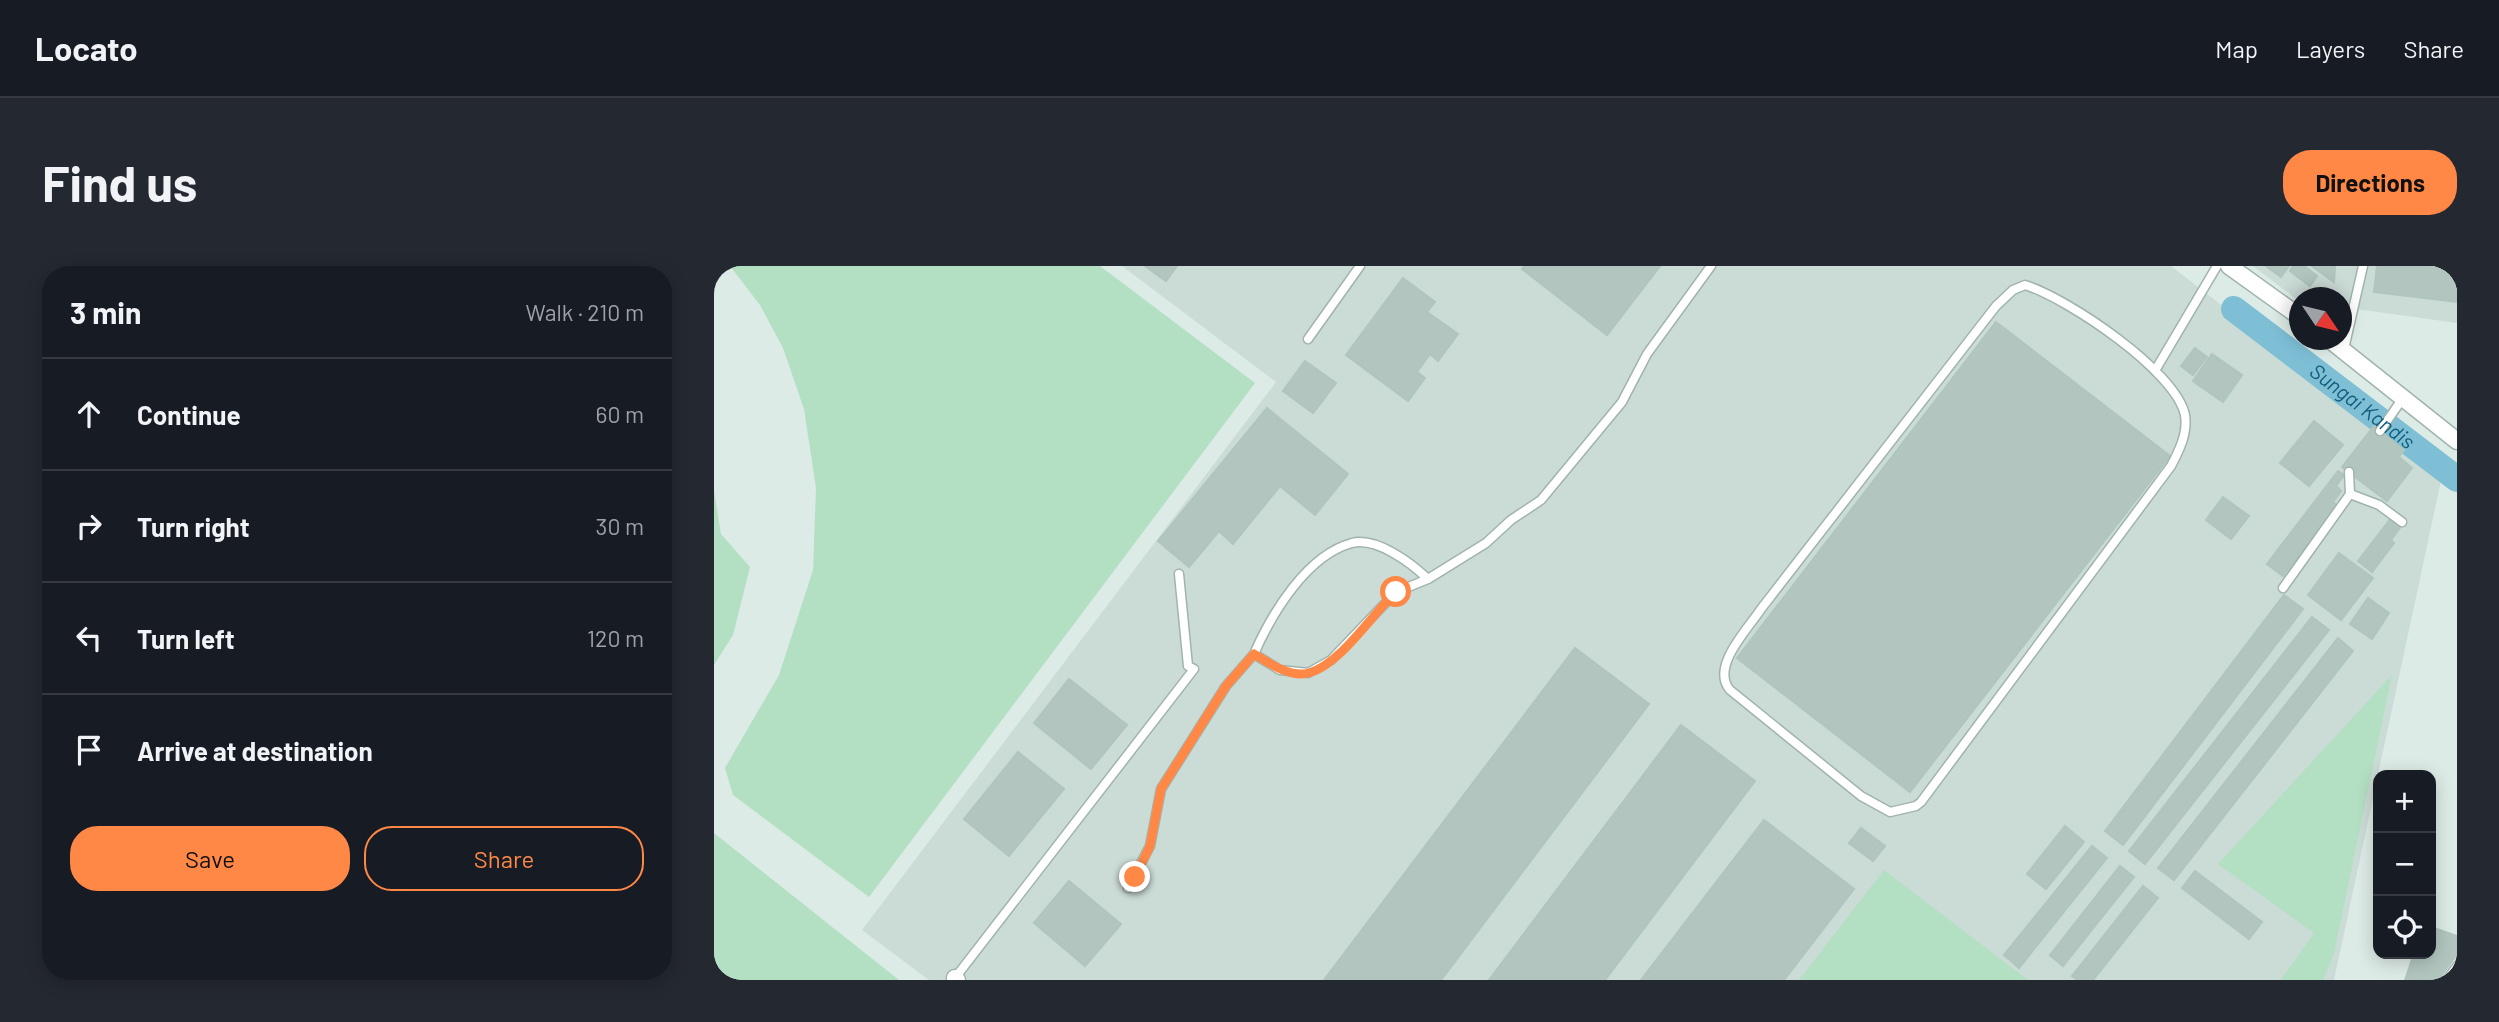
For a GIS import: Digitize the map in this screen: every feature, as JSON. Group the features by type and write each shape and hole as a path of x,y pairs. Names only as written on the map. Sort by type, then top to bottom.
{"street":[{"path":"2229,266 2289,309"},
{"path":"2344,350 2457,441"}],"lane":[{"path":"1308,340 1360,266"},
{"path":"1254,654 1280,670 1308,673 1331,660 1396,592 1428,579 1486,542 1511,520 1541,500 1622,402 1647,354 1711,266"},
{"path":"2156,369 2217,266"},
{"path":"2352,299 2363,266"},
{"path":"2025,285 2066,303 2156,369 2174,391 2186,418 2180,448 2171,466 1916,806 1889,813 1878,808 1723,683 1727,660 1761,609 1996,306 2013,290 2025,285"},
{"path":"2381,429 2403,398"},
{"path":"2283,588 2350,494 2349,472"},
{"path":"2350,494 2379,505 2402,522"},
{"path":"1128,888 1150,846 1161,789 1226,686 1254,654 1262,635 1320,558 1353,542 1371,544 1409,561 1428,579"},
{"path":"956,979 1194,669 1188,666 1179,574"},
{"path":"2447,980 2457,966"}],"shaded area":[{"path":"1122,266 2171,266 2442,476 2379,770 2373,770 2373,798 2334,980 929,980 862,930 1276,382"},
{"path":"2253,266 2457,266 2457,323 2352,308 2352,287 2289,287 2289,293"}],"green space":[{"path":"730,266 1100,266 1255,383 869,897 733,795 725,768 779,675 813,570 816,488 804,409 783,348 760,305"},
{"path":"714,490 721,534 750,567 733,635 714,665"},
{"path":"2392,675 2334,953 2323,980 2281,980 2314,933 2218,864"},
{"path":"714,833 899,980 714,980"},
{"path":"1884,870 2028,980 1799,980"}],"building":[{"path":"1145,266 1177,266 1166,281"},
{"path":"1524,266 1660,266 1607,335 1522,269"},
{"path":"2266,266 2289,266 2281,277"},
{"path":"2293,266 2304,266 2317,276 2310,286 2290,271"},
{"path":"2312,266 2335,266 2334,282"},
{"path":"2377,266 2457,266 2457,302 2374,292"},
{"path":"1403,278 1435,302 1427,312 1458,334 1438,361 1430,354 1417,372 1425,378 1408,401 1346,355"},
{"path":"1996,322 2170,456 1910,792 1737,658"},
{"path":"2195,348 2207,357 2193,375 2181,366"},
{"path":"2212,354 2242,375 2223,402 2193,381"},
{"path":"1305,361 1336,383 1313,413 1283,391"},
{"path":"1267,408 1348,474 1315,515 1280,486 1233,544 1219,531 1189,567 1158,541"},
{"path":"2314,421 2343,445 2309,486 2280,463"},
{"path":"2374,426 2404,450 2399,457 2412,468 2387,501 2342,467"},
{"path":"2338,471 2344,475 2336,486 2341,491 2333,502 2338,506 2283,576 2267,564"},
{"path":"2223,497 2249,516 2231,539 2206,520"},
{"path":"2392,517 2402,525 2391,540 2394,543 2372,572 2358,561"},
{"path":"2339,553 2373,578 2341,620 2308,595"},
{"path":"2284,595 2303,609 2123,845 2105,831"},
{"path":"2368,598 2389,613 2372,639 2350,624"},
{"path":"2312,617 2329,630 2145,864 2129,851"},
{"path":"2338,638 2353,651 2174,880 2158,868"},
{"path":"1575,648 1649,704 1441,980 1324,980"},
{"path":"1069,679 1127,725 1091,769 1034,723"},
{"path":"1681,725 1755,781 1605,980 1489,980"},
{"path":"1018,752 1064,789 1009,856 964,819"},
{"path":"1764,820 1854,889 1784,980 1641,980"},
{"path":"2065,826 2084,842 2046,889 2027,874"},
{"path":"1861,828 1885,846 1873,861 1849,843"},
{"path":"2092,846 2107,858 2019,968 2004,955"},
{"path":"2120,866 2134,877 2063,966 2050,955"},
{"path":"2195,871 2262,922 2249,939 2182,888"},
{"path":"1069,881 1121,924 1085,966 1034,923"},
{"path":"2143,886 2158,898 2093,980 2077,980 2072,976"},
{"path":"2436,929 2457,936 2457,954 2438,980 2405,980 2412,959 2436,959"}],"waterway":[{"name":"Sungai Kandis","path":"2234,309 2457,479"}],"route":[{"path":"1135,877 1150,846 1161,789 1226,686 1254,654 1280,670 1308,673 1331,660 1359,634 1376,610 1396,592"}]}
